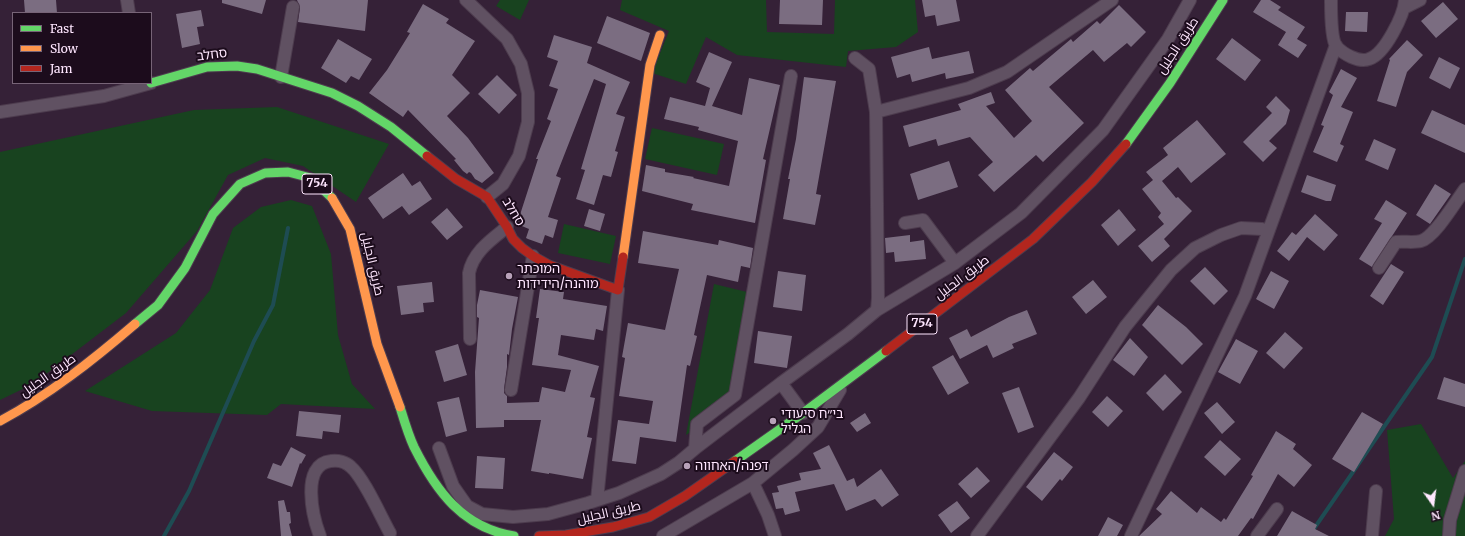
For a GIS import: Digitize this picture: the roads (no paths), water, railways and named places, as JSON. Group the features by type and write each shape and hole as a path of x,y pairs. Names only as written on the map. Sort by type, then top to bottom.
{"main road":[{"name":"طريق الجليل","path":"539,536 566,535 605,529 649,517 685,496 804,413 974,286 1027,244 1092,182 1131,138 1170,83 1223,0"},
{"path":"618,290 646,89 650,65 660,34"},
{"name":"סחלב","path":"152,83 207,67 237,66 257,69 332,93 358,106 390,127 456,179 487,197 507,227 513,239 533,256 549,265 618,290"},
{"name":"طريق الجليل","path":"0,420 21,410 95,359 158,305 185,268 213,214 240,184 265,173 288,172 311,178 331,196 350,229 377,344 414,446 435,482 457,510 470,520 484,528 501,534 514,536"}],"street":[{"path":"127,0 129,12"},
{"path":"466,0 507,39 521,64 528,93 528,122 519,156 502,184 487,197"},
{"path":"876,112 969,88 1007,72 1112,0"},
{"path":"440,448 453,486 467,506 482,514 513,517 548,514 619,493 661,474 678,463 695,448 780,383 848,334 877,310 955,263 1021,213 1104,130 1168,39 1190,0"},
{"path":"1131,536 1245,296 1336,45 1333,32 1330,0"},
{"path":"1336,45 1348,55 1359,59 1370,59 1381,51 1391,35 1405,4 1420,0"},
{"path":"282,77 293,7"},
{"path":"855,58 869,69 876,112 877,310"},
{"path":"695,448 697,424 736,395 791,76"},
{"name":"סחלב","path":"0,112 104,96 137,85"},
{"path":"1379,268 1396,242 1420,241 1431,236 1465,189"},
{"path":"905,223 923,220 955,263"},
{"path":"470,339 469,273 471,263 481,249 507,227"},
{"path":"977,536 1079,398 1125,326 1171,270 1195,248 1221,235 1241,228 1262,228 1268,232"},
{"path":"511,390 533,256"},
{"path":"597,500 618,290"},
{"path":"663,536 669,534 753,483 793,450 818,427 845,382"},
{"path":"780,383 804,413"},
{"path":"320,536 314,521 311,500 312,484 316,469 326,461 338,460 351,466 363,482 390,533"},
{"path":"1449,536 1450,520 1465,471"},
{"path":"753,483 768,515 775,536"},
{"path":"1372,536 1376,491"},
{"path":"1257,536 1277,509"}],"waterway":[{"path":"164,536 189,491 254,341 273,305 288,228"},
{"path":"1309,536 1432,357 1465,259"}],"place":[{"name":"המוכתר מוהנה/הידידות","path":"509,276"},
{"name":"בי״ח סיעודי הגליל","path":"773,421"},
{"name":"דפנה/האחווה","path":"687,466"}]}
